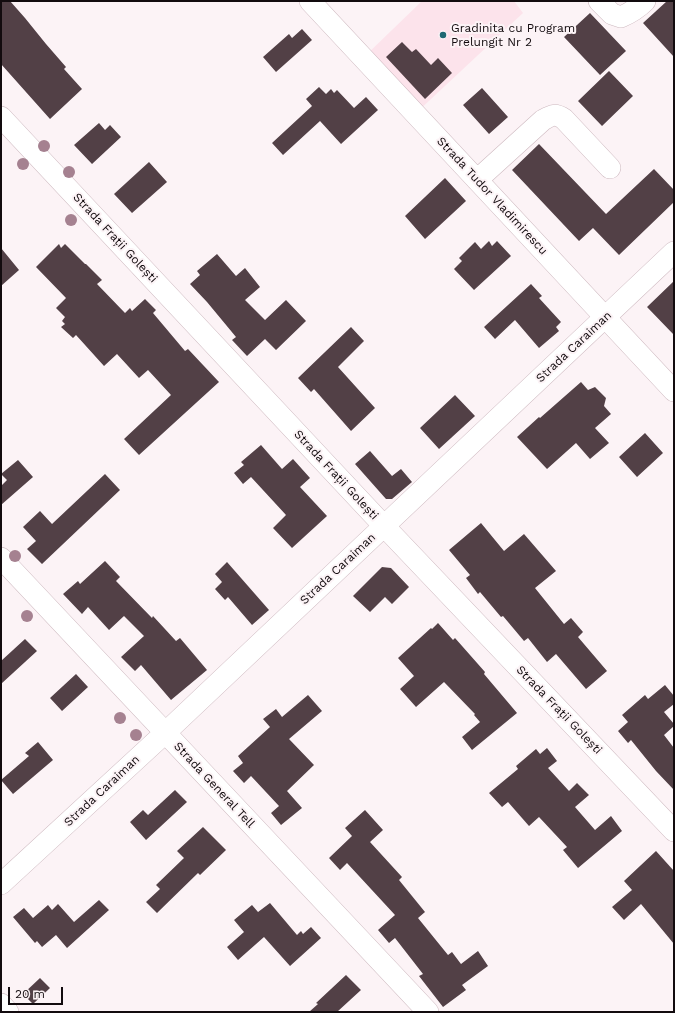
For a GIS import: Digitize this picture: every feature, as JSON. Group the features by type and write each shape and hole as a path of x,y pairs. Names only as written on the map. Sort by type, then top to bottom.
{"street":[{"name":"Strada Tudor Vladimirescu","path":"310,1 674,391"},
{"path":"599,1 612,14 621,17 629,14 645,1"},
{"path":"477,180 543,120 558,115 564,119 610,168"},
{"name":"Strada Frații Golești","path":"1,117 384,526 674,831"},
{"name":"Strada Caraiman","path":"1,884 165,733 674,252"},
{"name":"Strada General Tell","path":"1,558 428,1012"},
{"path":"1,1004 8,1012"}],"shaded area":[{"name":"Gradinita cu Program Prelungit Nr 2","path":"422,1 514,1 523,13 415,114 363,58"}],"building":[{"path":"1,1 10,1 66,67 64,69 82,89 50,119 1,64"},
{"path":"667,1 674,1 674,57 643,23"},
{"path":"590,13 626,51 600,75 564,37"},
{"path":"302,29 312,40 276,72 263,57 289,34 292,38"},
{"path":"402,42 412,52 416,49 431,65 438,58 452,73 425,99 386,57"},
{"path":"609,71 633,96 602,126 578,101"},
{"path":"319,87 326,94 331,89 334,93 337,90 354,108 366,97 378,110 341,144 320,121 283,155 272,143 312,106 306,99"},
{"path":"482,88 508,117 489,134 463,105"},
{"path":"99,123 105,130 110,125 121,137 92,164 74,145"},
{"path":"539,144 606,214 654,169 674,190 674,202 619,255 593,228 579,241 512,170"},
{"path":"149,162 167,182 132,213 114,194"},
{"path":"445,178 466,201 425,239 405,216"},
{"path":"489,241 492,246 497,241 511,256 474,290 454,269 462,261 459,258 475,242 481,249"},
{"path":"59,244 61,248 65,244 102,280 97,284 125,313 130,308 132,311 145,299 156,310 153,313 185,351 188,349 219,382 139,455 124,439 171,395 148,370 139,378 117,354 104,366 76,335 73,338 61,327 65,324 62,321 65,317 56,308 66,298 36,267"},
{"path":"1,248 19,270 1,286"},
{"path":"217,254 236,276 245,268 260,287 245,300 265,320 286,300 306,321 276,350 265,339 247,356 232,340 236,337 190,284 200,275 197,271"},
{"path":"674,281 674,335 647,307"},
{"path":"531,284 542,296 539,298 561,322 556,327 559,331 539,348 515,320 495,339 484,327"},
{"path":"351,327 364,341 338,367 375,408 351,431 314,389 311,392 298,378"},
{"path":"581,382 588,390 595,387 606,398 604,406 611,414 595,428 609,443 590,459 576,443 547,469 517,437"},
{"path":"455,395 475,416 439,449 420,428"},
{"path":"645,433 663,453 637,477 619,457"},
{"path":"261,445 282,469 293,459 310,478 300,487 327,516 292,548 273,528 286,515 251,477 243,484 234,473 244,465 241,462"},
{"path":"370,451 392,476 401,469 412,482 392,499 386,499 355,464"},
{"path":"18,460 33,477 1,505 1,486 7,480 1,474"},
{"path":"105,474 120,490 42,564 27,549 36,541 23,527 40,511 52,524"},
{"path":"481,523 504,551 524,534 556,571 535,588 564,624 571,618 583,632 578,637 607,671 586,689 556,654 547,662 528,638 524,641 480,592 478,594 466,578 470,575 449,550"},
{"path":"105,561 120,577 116,581 152,618 153,616 176,641 180,638 207,670 171,700 141,665 135,671 121,657 144,636 124,616 109,630 88,607 82,614 63,594 78,581 80,584"},
{"path":"227,562 269,610 252,625 228,597 225,600 215,589 222,582 215,574"},
{"path":"382,567 391,568 409,587 392,604 385,597 370,612 353,596"},
{"path":"438,623 453,640 455,638 485,672 484,674 517,713 472,750 462,737 480,722 474,715 475,714 444,682 416,707 400,689 414,676 398,658"},
{"path":"25,639 37,651 1,684 1,661"},
{"path":"76,674 88,687 62,711 50,698"},
{"path":"665,685 674,696 674,704 664,712 674,726 664,735 674,748 674,790 656,771 631,740 628,743 618,731 628,722 622,715 645,695 648,699"},
{"path":"308,695 322,711 289,739 314,765 287,791 302,808 281,825 271,813 279,806 251,776 244,783 233,771 243,763 238,756 270,727 263,719 276,709 282,717"},
{"path":"38,742 53,760 13,794 1,780 29,756 25,753"},
{"path":"547,748 557,761 548,768 569,791 577,783 589,795 575,807 595,830 611,816 622,831 578,868 563,850 567,847 539,817 529,826 508,802 502,807 489,793 518,769 516,766 536,749 540,754"},
{"path":"175,790 187,802 146,840 130,822 143,810 148,815"},
{"path":"365,810 383,830 370,842 402,877 399,880 425,912 418,918 448,955 452,952 461,964 478,951 488,966 462,985 466,990 443,1007 419,976 423,974 395,938 389,943 378,930 395,915 347,863 340,870 329,858 352,836 345,828"},
{"path":"203,827 226,850 200,875 198,873 157,913 146,902 160,889 156,885 184,858 177,851"},
{"path":"656,851 674,871 674,944 641,904 624,920 612,907 632,890 624,881"},
{"path":"99,900 109,910 67,948 56,935 42,947 37,941 35,943 13,917 24,908 33,918 48,905 52,910 58,904 74,922"},
{"path":"270,903 297,935 301,931 303,934 311,927 321,938 290,966 264,937 238,960 227,947 244,932 234,920 252,905 258,912"},
{"path":"346,975 361,990 337,1012 309,1012 318,1004 316,1003"},
{"path":"40,978 50,988 33,1004 23,994"}],"place":[{"name":"Gradinita cu Program Prelungit Nr 2","path":"443,35"}]}
